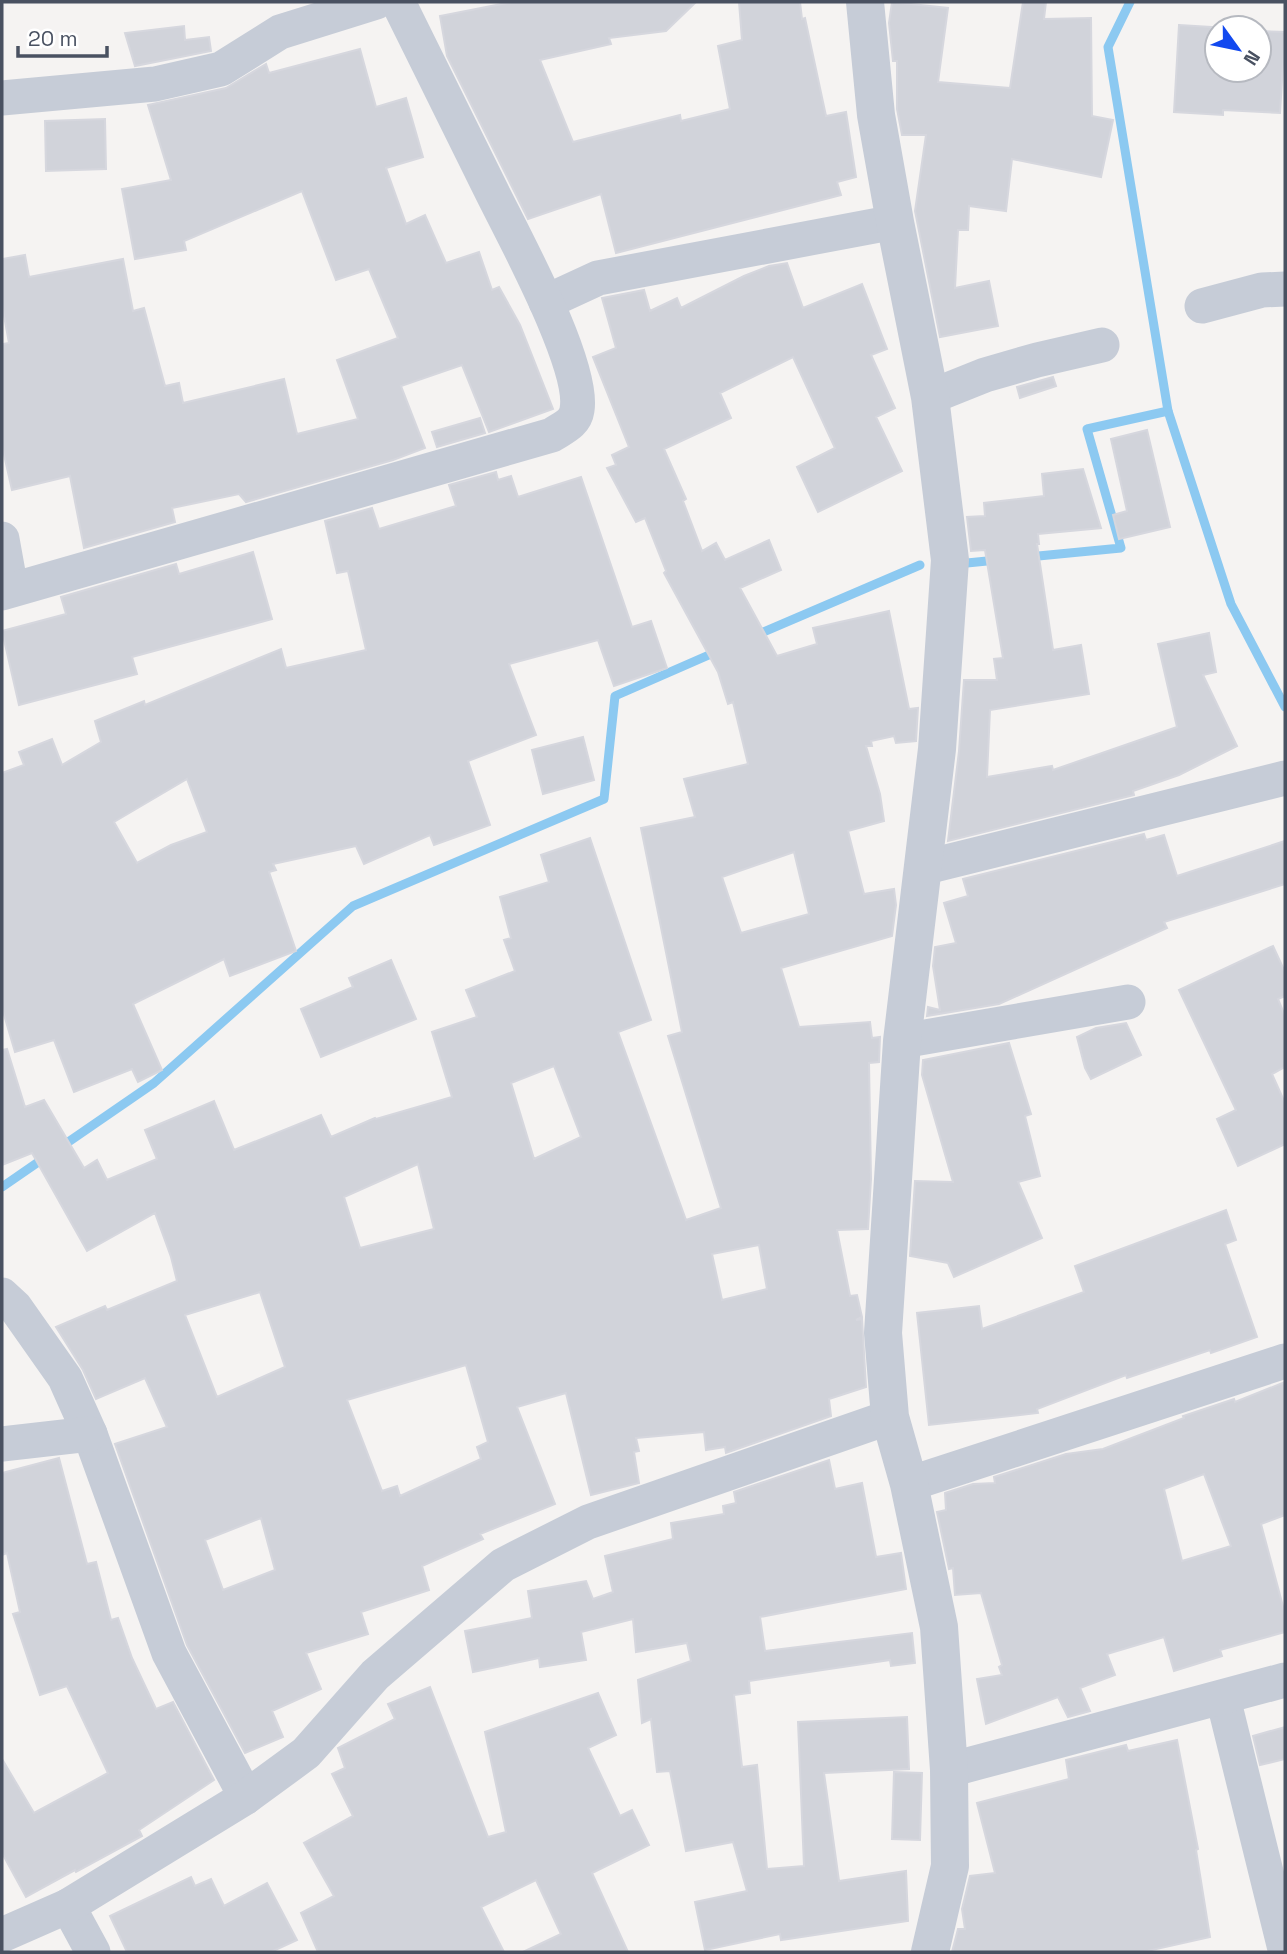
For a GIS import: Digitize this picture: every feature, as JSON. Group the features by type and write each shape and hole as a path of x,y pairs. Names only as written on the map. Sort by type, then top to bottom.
{"street":[{"path":"2,98 155,84 221,69 280,32 376,2"},
{"path":"2,539 6,591 552,435 572,423 577,411 577,388 546,302 398,2"},
{"path":"865,2 876,115 930,397 950,560 937,749 902,1041 883,1333 890,1417 909,1484 939,1627 949,1770 950,1867 930,1952"},
{"path":"546,302 598,278 895,222"},
{"path":"1202,306 1262,290 1285,289"},
{"path":"930,397 998,371 1101,345"},
{"path":"922,868 1285,778"},
{"path":"902,1041 1128,1002"},
{"path":"2,1295 15,1307 65,1378 90,1434 169,1653 246,1797"},
{"path":"909,1484 1285,1362"},
{"path":"2,1935 68,1906 246,1797 306,1753 375,1675 503,1565 588,1522 890,1417"},
{"path":"2,1444 90,1434"},
{"path":"949,1770 1285,1680"},
{"path":"1223,1698 1285,1949"},
{"path":"68,1906 93,1952"}],"building":[{"path":"512,2 696,2 666,31 609,38 611,44 540,60 573,142 680,115 681,121 730,109 718,46 742,40 739,2 800,2 826,116 846,112 856,177 837,182 841,195 616,253 601,194 528,219 447,56 440,16"},
{"path":"892,2 948,8 938,82 1010,88 1023,2 1046,2 1044,19 1091,18 1092,116 1113,120 1101,177 1012,159 1006,211 969,206 968,230 958,230 955,288 989,281 998,326 940,337 915,211 926,135 902,135 897,109 897,61 893,61 889,23"},
{"path":"1179,25 1203,26 1203,84 1273,84 1273,32 1285,32 1280,113 1223,110 1223,115 1174,112"},
{"path":"184,26 185,40 209,37 211,51 135,66 125,33"},
{"path":"360,49 376,107 406,98 423,157 386,168 406,224 425,215 446,263 479,252 492,290 499,287 520,325 553,409 489,432 462,365 401,386 425,448 393,460 246,502 239,494 172,508 175,522 84,548 70,476 12,490 2,446 2,344 9,343 2,305 2,259 25,255 29,277 123,259 133,311 144,308 165,386 179,383 183,403 284,379 297,434 358,419 337,360 398,338 369,269 336,280 302,191 184,241 186,250 135,259 122,189 171,180 148,105 226,88 266,64 269,73"},
{"path":"105,119 106,169 46,171 45,121"},
{"path":"787,263 803,308 862,284 887,349 871,355 895,408 876,417 902,471 818,512 797,467 835,448 793,357 720,393 731,418 664,449 686,499 683,501 702,551 716,543 725,560 769,540 781,570 740,588 777,656 817,644 813,628 889,611 909,709 918,708 916,741 896,743 894,736 871,741 872,746 866,746 880,794 884,821 848,831 864,894 894,889 896,905 892,936 781,968 799,1027 870,1022 872,1038 880,1037 879,1062 869,1063 871,1179 868,1229 837,1230 850,1296 857,1295 862,1317 856,1320 862,1319 866,1387 829,1399 831,1416 726,1453 725,1447 706,1450 704,1432 636,1438 639,1451 634,1452 639,1483 591,1495 566,1393 517,1407 555,1504 480,1534 483,1539 422,1566 429,1590 361,1612 368,1634 306,1653 321,1689 272,1711 283,1737 245,1753 187,1645 115,1444 167,1427 145,1378 96,1399 83,1370 56,1327 105,1306 107,1310 177,1281 171,1257 155,1213 87,1251 32,1153 2,1165 2,1050 7,1049 25,1107 44,1100 84,1168 97,1160 107,1180 157,1159 145,1130 214,1101 234,1150 321,1115 331,1137 375,1118 452,1097 432,1032 477,1017 466,990 515,971 504,940 511,938 500,897 549,882 541,855 590,838 651,1020 618,1032 686,1220 721,1208 668,1036 682,1032 641,828 695,817 684,779 748,764 733,702 728,704 718,672 664,573 666,571 645,518 636,522 607,468 616,465 612,455 629,447 593,357 616,348 602,298 644,290 650,311 677,298 681,308 769,266","holes":["794,852 809,914 741,933 722,877","554,1066 581,1137 534,1159 511,1083","418,1164 434,1229 360,1248 344,1197","759,1245 767,1289 722,1300 712,1254","260,1292 285,1367 217,1397 185,1315","466,1365 488,1442 477,1447 481,1459 400,1496 397,1486 382,1491 347,1400","261,1518 275,1570 223,1590 205,1540"]},
{"path":"1053,377 1056,386 1020,398 1017,387"},
{"path":"480,418 485,433 437,447 432,432"},
{"path":"1147,430 1170,527 1119,539 1113,515 1127,511 1111,439"},
{"path":"1083,469 1101,528 1038,534 1037,544 1053,650 1081,645 1089,694 990,710 987,777 1052,766 1053,770 1177,727 1158,644 1209,633 1216,672 1203,675 1237,746 1179,775 1133,791 1134,795 948,841 964,680 997,680 994,659 1003,658 985,550 971,551 967,517 985,516 984,503 1044,496 1042,474"},
{"path":"496,472 498,480 511,476 518,497 581,477 632,627 651,621 667,668 614,686 598,640 509,664 536,735 468,761 490,825 434,845 430,835 364,864 356,846 273,864 276,870 269,872 296,951 230,976 224,959 133,1004 162,1070 138,1082 132,1069 74,1092 54,1040 15,1052 2,1008 2,773 24,765 19,752 52,739 62,765 101,742 95,721 144,701 145,705 281,649 286,668 366,650 348,571 337,573 325,521 372,508 379,529 456,506 449,485","holes":["187,779 207,832 171,845 137,863 114,822"]},
{"path":"253,552 272,619 132,657 137,674 19,705 2,631 66,614 61,597 176,564 179,574"},
{"path":"583,737 594,780 543,794 532,750"},
{"path":"1144,834 1146,840 1164,835 1177,876 1285,841 1285,884 1164,922 1167,928 999,1004 927,1016 928,1007 940,1010 933,966 935,947 956,943 944,903 968,896 963,879"},
{"path":"1273,946 1285,972 1285,996 1278,999 1285,1016 1285,1067 1272,1074 1285,1103 1285,1144 1238,1166 1217,1119 1236,1110 1179,990"},
{"path":"391,960 416,1019 321,1057 301,1009 353,987 349,978"},
{"path":"1126,1023 1141,1055 1091,1079 1085,1068 1077,1037 1096,1028"},
{"path":"1009,1043 1031,1114 1025,1116 1040,1176 1018,1182 1042,1238 954,1277 948,1263 910,1256 915,1181 953,1182 922,1075 923,1060"},
{"path":"1226,1210 1236,1240 1225,1244 1257,1337 1127,1378 1126,1375 1037,1409 1038,1413 929,1425 917,1313 979,1306 982,1329 1084,1292 1075,1266"},
{"path":"1285,1382 1285,1515 1261,1524 1285,1614 1285,1632 1220,1650 1222,1656 1174,1671 1164,1637 1107,1654 1115,1675 1080,1688 1090,1711 1068,1717 1058,1697 986,1724 977,1679 1002,1675 999,1667 1002,1665 981,1593 955,1595 953,1568 949,1569 937,1512 946,1510 945,1493 973,1484 995,1483 994,1477 1066,1454 1103,1449 1184,1418 1183,1416 1234,1399 1235,1402","holes":["1204,1474 1231,1546 1182,1561 1164,1489"]},
{"path":"59,1458 87,1564 96,1562 111,1620 118,1618 132,1658 156,1709 173,1702 214,1780 139,1830 142,1836 26,1897 2,1853 2,1759 34,1813 108,1773 67,1686 40,1695 13,1614 20,1612 7,1553 2,1555 2,1473"},
{"path":"829,1460 835,1489 862,1483 876,1557 901,1553 906,1589 760,1617 765,1651 912,1633 915,1663 891,1666 890,1660 749,1681 750,1693 734,1695 742,1767 757,1765 767,1869 804,1866 798,1722 907,1717 909,1769 824,1773 839,1881 906,1871 908,1921 781,1940 780,1934 705,1950 695,1902 747,1891 733,1842 686,1851 670,1771 657,1772 651,1719 642,1723 638,1680 691,1661 687,1643 636,1652 633,1619 581,1632 586,1660 540,1667 539,1658 473,1672 465,1631 532,1618 528,1591 586,1581 593,1599 613,1592 605,1556 673,1539 671,1523 724,1514 723,1506 736,1503 734,1492"},
{"path":"430,1687 488,1837 506,1832 485,1732 598,1693 616,1735 588,1748 620,1816 632,1810 649,1845 592,1873 628,1952 523,1952 561,1934 536,1880 481,1907 504,1952 318,1952 301,1913 334,1896 304,1843 353,1816 332,1774 345,1768 338,1748 395,1719 388,1704"},
{"path":"1285,1727 1285,1759 1260,1765 1253,1736"},
{"path":"1177,1740 1198,1849 1196,1850 1210,1937 1143,1952 952,1952 958,1929 965,1929 962,1909 970,1876 995,1873 977,1803 1069,1779 1066,1760 1126,1745 1128,1751"},
{"path":"894,1772 922,1773 920,1840 892,1839"},
{"path":"191,1877 195,1886 211,1879 224,1906 267,1883 297,1940 271,1952 127,1952 110,1916"}],"waterway":[{"path":"1130,2 1108,47 1168,411 1231,604 1285,707"},
{"path":"1028,557 1121,548 1087,429 1168,411"},
{"path":"967,563 997,560"},
{"path":"754,636 920,565"},
{"path":"61,1147 154,1083 353,906 604,799 615,696 718,651"},
{"path":"2,1187 47,1156"}]}
